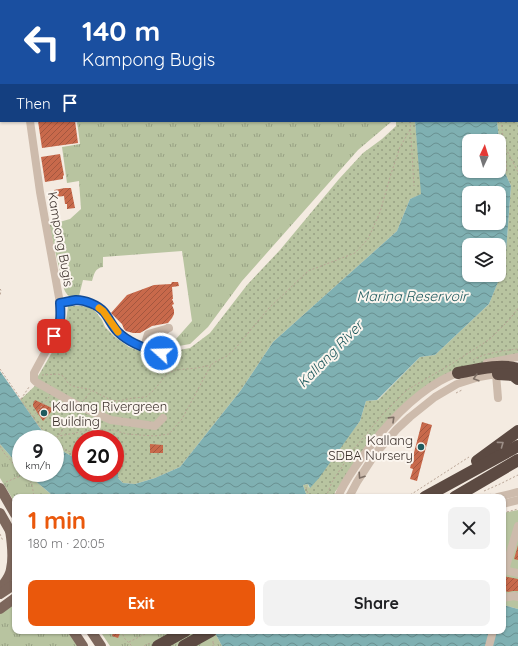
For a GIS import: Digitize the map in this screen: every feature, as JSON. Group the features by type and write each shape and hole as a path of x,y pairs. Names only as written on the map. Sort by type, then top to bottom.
{"highway":[{"path":"458,373 483,368 518,368"},
{"path":"496,374 513,375 518,379"},
{"path":"429,494 486,459 518,431"},
{"path":"486,459 518,446"},
{"path":"460,494 518,460"},
{"path":"499,472 506,472 518,468"},
{"path":"158,646 180,634"},
{"path":"184,646 212,636"}],"main road":[{"path":"1,486 12,508"},
{"path":"0,513 12,535 11,570 0,589"},
{"path":"8,603 6,597 0,594 12,586"},
{"path":"75,634 83,646"},
{"path":"93,634 101,646"}],"street":[{"name":"Kampong Bugis","path":"30,122 41,199 61,312 60,325 36,369 34,378"},
{"path":"60,303 76,300 85,301 103,311 119,333 130,341 161,353"},
{"path":"339,494 348,476 370,446 387,425 405,407 441,381 458,373 474,366 518,357"},
{"path":"351,494 376,454 397,429 435,397 457,384 479,377 496,374 498,398"},
{"path":"34,378 36,382 53,392 79,406 113,421 155,426 163,418"},
{"path":"506,495 518,492"},
{"path":"506,503 518,500"},
{"path":"506,564 518,526"},
{"path":"506,570 518,573"},
{"path":"506,597 518,597"},
{"path":"489,646 492,634"}],"path":[{"path":"410,122 414,186"},
{"path":"501,122 503,134"},
{"path":"21,399 34,378 58,374 72,386 92,390 115,401 146,397 167,374 175,370 192,369 211,365 227,356 234,350 268,309 308,271 355,253 368,239 380,212 400,147 410,130"},
{"path":"506,149 518,172"},
{"path":"506,163 507,172"},
{"path":"0,289 0,296"},
{"path":"64,435 91,430 113,430 127,434 154,436 169,434 182,419 211,365"},
{"path":"0,369 43,430"},
{"path":"454,394 464,389"},
{"path":"62,430 92,390"},
{"path":"33,417 53,392"},
{"path":"0,446 12,462"},
{"path":"412,494 468,457"},
{"path":"481,492 518,474"},
{"path":"1,486 12,479"},
{"path":"30,482 32,484 34,494"},
{"path":"306,487 308,494"},
{"path":"506,512 518,509"},
{"path":"122,634 132,646"},
{"path":"129,642 145,634"},
{"path":"212,636 216,646"}],"green space":[{"path":"77,122 391,122 358,150 242,281 208,327 190,344 168,348 192,321 182,251 103,257 103,267 97,270 92,281 83,280 78,300 66,293 64,289 49,225 70,219 81,209 79,181 67,183 62,147 80,144"},
{"path":"396,122 415,122 422,194 410,199 397,231 273,342 241,390 180,467 155,478 135,484 123,483 124,430 72,430 72,456 64,452 64,430 41,430 20,400 38,383 38,376 65,330 68,306 89,307 96,312 105,327 115,337 129,347 163,360 168,352 190,348 210,333 247,285 280,250 339,179 363,153 396,126"},
{"path":"497,122 518,122 518,357 441,381 386,425 335,494 306,494 303,485 308,484 309,488 360,421 366,401 378,400 420,357 435,355 489,304 498,282 506,282 506,251 511,186 506,175 506,134 498,134"},
{"path":"0,444 12,458 12,482 37,482 51,494 12,494 12,498 0,478"},
{"path":"518,510 518,609 506,606 506,512"},
{"path":"12,600 12,634 72,634 78,646 0,646 0,609"},
{"path":"102,634 216,634 222,646 110,646"}],"water":[{"name":"Marina Reservoir","path":"415,122 497,122 498,134 462,134 462,178 506,178 506,175 511,186 506,252 506,238 462,238 462,282 498,282 489,304 435,355 420,357 377,400 366,401 360,421 319,478 310,488 308,484 303,485 306,494 51,494 37,482 64,482 64,452 72,456 72,482 122,482 135,484 155,478 180,467 241,390 273,342 397,231 410,199 421,194"},
{"path":"0,371 41,430 12,430 12,458 0,444"},
{"path":"506,606 518,609 518,646 222,646 216,634 506,634"}],"building":[{"path":"38,122 75,122 78,143 42,148"},
{"path":"60,154 64,175 63,179 45,182 41,157"},
{"path":"71,188 75,208 67,209 64,196 56,197 54,190"},
{"path":"172,282 178,282 179,286 172,287 172,299 174,304 172,305 174,314 168,323 152,326 140,333 133,333 126,331 122,324 111,313 127,295 154,285 171,284"},
{"name":"Kallang Rivergreen Building","path":"35,400 52,408 51,409 53,410 43,421 33,406"},
{"name":"Kallang SDBA Nursery","path":"422,422 432,425 417,481 410,479 413,469 410,468"},
{"path":"150,444 163,445 163,453 150,453"},
{"path":"518,545 518,560 514,559"},
{"path":"506,577 518,579 518,591 506,591"},
{"path":"113,634 120,634 118,638 112,636"}],"slow traffic":[{"path":"99,308 103,311 118,332"}],"place":[{"name":"Kallang Rivergreen Building","path":"44,413"},
{"name":"Kallang SDBA Nursery","path":"421,447"}],"route":[{"path":"54,336 60,325 60,303 76,300 85,301 103,311 119,333 130,341 161,353"}],"water label":[{"name":"Kallang River","path":"330,354"}]}
